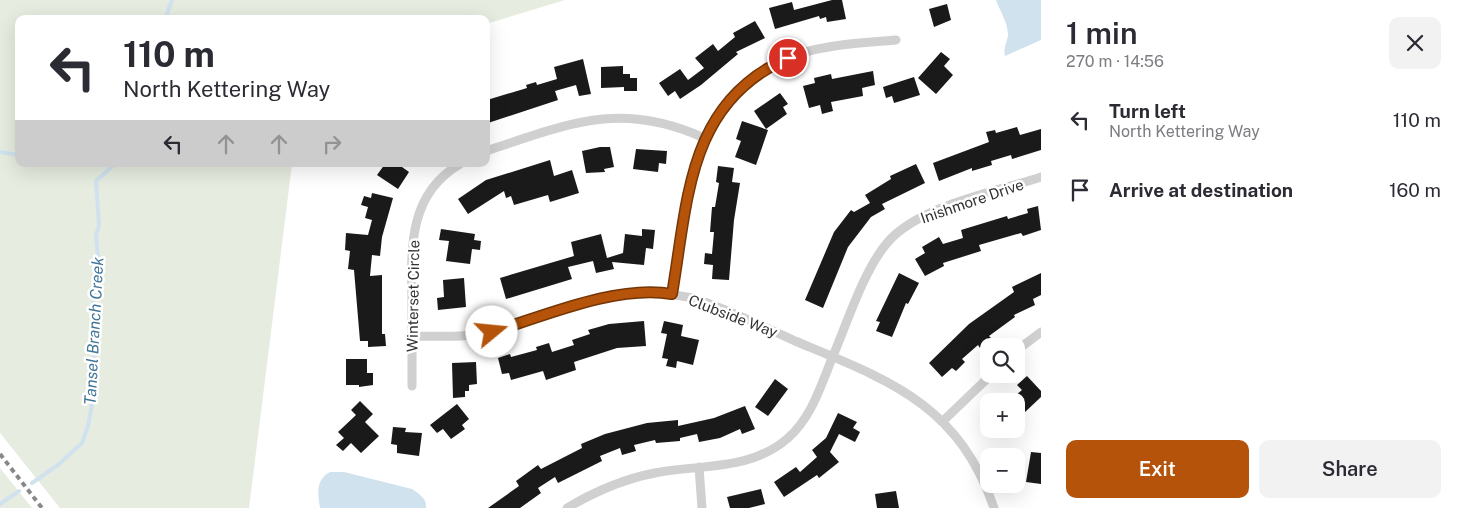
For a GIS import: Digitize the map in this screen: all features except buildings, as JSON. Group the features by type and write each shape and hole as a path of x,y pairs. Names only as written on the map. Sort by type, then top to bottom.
{"street":[{"path":"672,294 693,170 704,138 715,118 731,98 756,76 779,62 818,49 896,40"},
{"path":"490,150 574,123 616,117 659,121 704,138"},
{"name":"Winterset Circle","path":"412,386 411,244 415,223 430,193 440,179 456,167"},
{"name":"Inishmore Drive","path":"567,508 593,493 620,482 652,474 728,465 756,458 772,450 788,438 810,410 874,263 893,235 925,214 1041,177"},
{"name":"Clubside Way","path":"412,336 463,335 492,332 610,296 640,292 672,294 709,303 873,373 918,400 942,422 970,458 982,479 994,508"},
{"path":"1025,344 1041,332"},
{"path":"942,422 983,383"},
{"path":"699,467 702,508"}],"shaded area":[{"path":"0,0 565,0 490,23 490,15 15,15 15,167 292,167 249,508 60,508 0,433"},
{"path":"0,468 32,508 0,508"}],"water":[{"path":"996,0 1041,0 1041,40 1005,56 1004,50 1008,31"},
{"path":"330,472 344,472 412,489 424,499 426,508 320,508 318,493 320,483 325,475"}],"waterway":[{"name":"Tansel Branch Creek","path":"166,15 172,0"},
{"path":"0,152 15,154"},
{"name":"Tansel Branch Creek","path":"32,483 58,465 82,443 88,426 95,389 93,296 98,255 96,236 99,225 96,181 112,167"},
{"name":"Tansel Branch Creek","path":"0,504 19,491"}],"railway":[{"path":"0,454 42,508"}],"route":[{"path":"492,332 610,296 640,292 672,294 693,170 704,138 715,118 741,88 756,76 788,58"}]}
